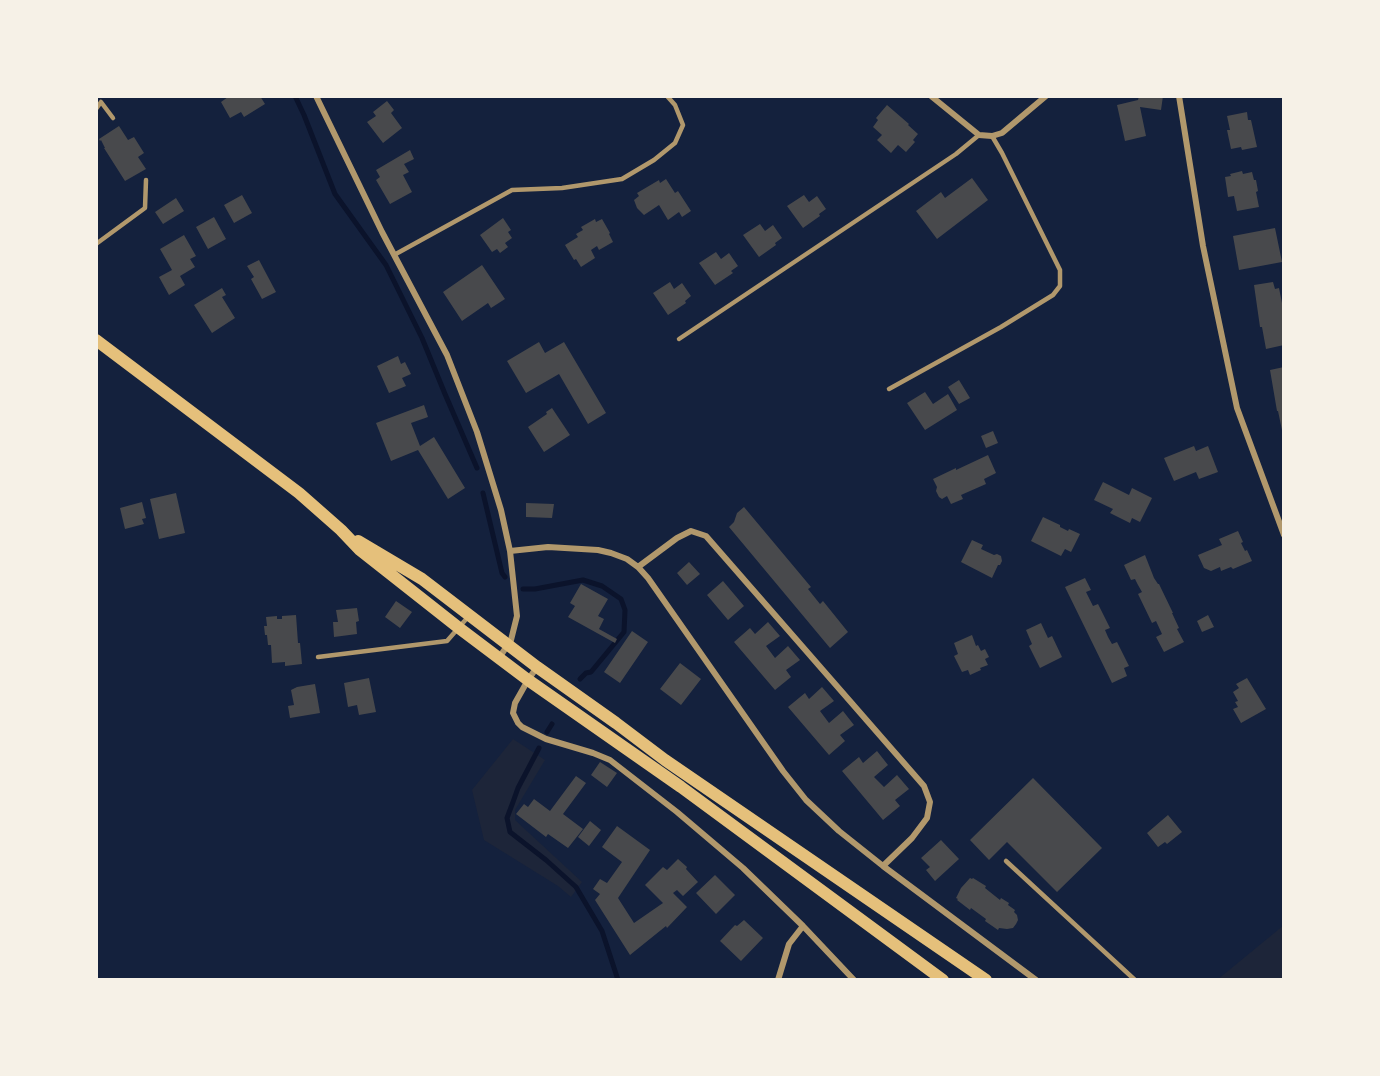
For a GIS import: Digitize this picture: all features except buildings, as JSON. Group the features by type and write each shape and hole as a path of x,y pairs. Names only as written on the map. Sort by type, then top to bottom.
{"main road":[{"path":"96,340 299,493 360,550 459,628 528,680 681,787 943,980"},
{"path":"341,530 422,579 537,667 665,760 986,980"}],"street":[{"path":"316,96 394,255 447,355 477,432 501,510 510,551 517,616 511,640 499,658"},
{"path":"931,96 979,135 992,136 1002,133 1046,96"},
{"path":"1179,96 1203,246 1237,408 1284,535"},
{"path":"638,567 677,538 691,531 706,536 924,786 930,802 927,818 912,838 883,866"},
{"path":"510,551 548,547 598,550 611,553 638,567 806,800 839,831 883,866 1036,980"},
{"path":"537,667 514,702 513,712 522,727 546,739 610,760 743,868 854,980"},
{"path":"778,980 789,944 803,926"}],"lane":[{"path":"394,255 512,190 562,188 622,179 654,160 675,143 683,125 675,105 668,96"},
{"path":"96,109 101,102 113,118"},
{"path":"679,339 956,154 979,135"},
{"path":"890,389 1053,296 1060,286 1060,270 992,136"},
{"path":"96,244 145,208 146,180"},
{"path":"318,657 447,641 469,616"},
{"path":"1006,861 1135,980"}],"shaded area":[{"path":"513,739 545,760 515,810 515,820 582,882 571,897 558,886 484,840 472,790"},
{"path":"1284,925 1284,980 1217,980"}],"waterway":[{"path":"295,96 335,194 386,265 422,338 477,468"},
{"path":"483,493 502,573 505,577"},
{"path":"523,589 583,580 602,586 621,599 625,610 624,632 591,672 586,673 580,679"},
{"path":"547,732 552,724"},
{"path":"539,748 518,788 507,818 510,832 576,887 602,931 618,980"}]}
